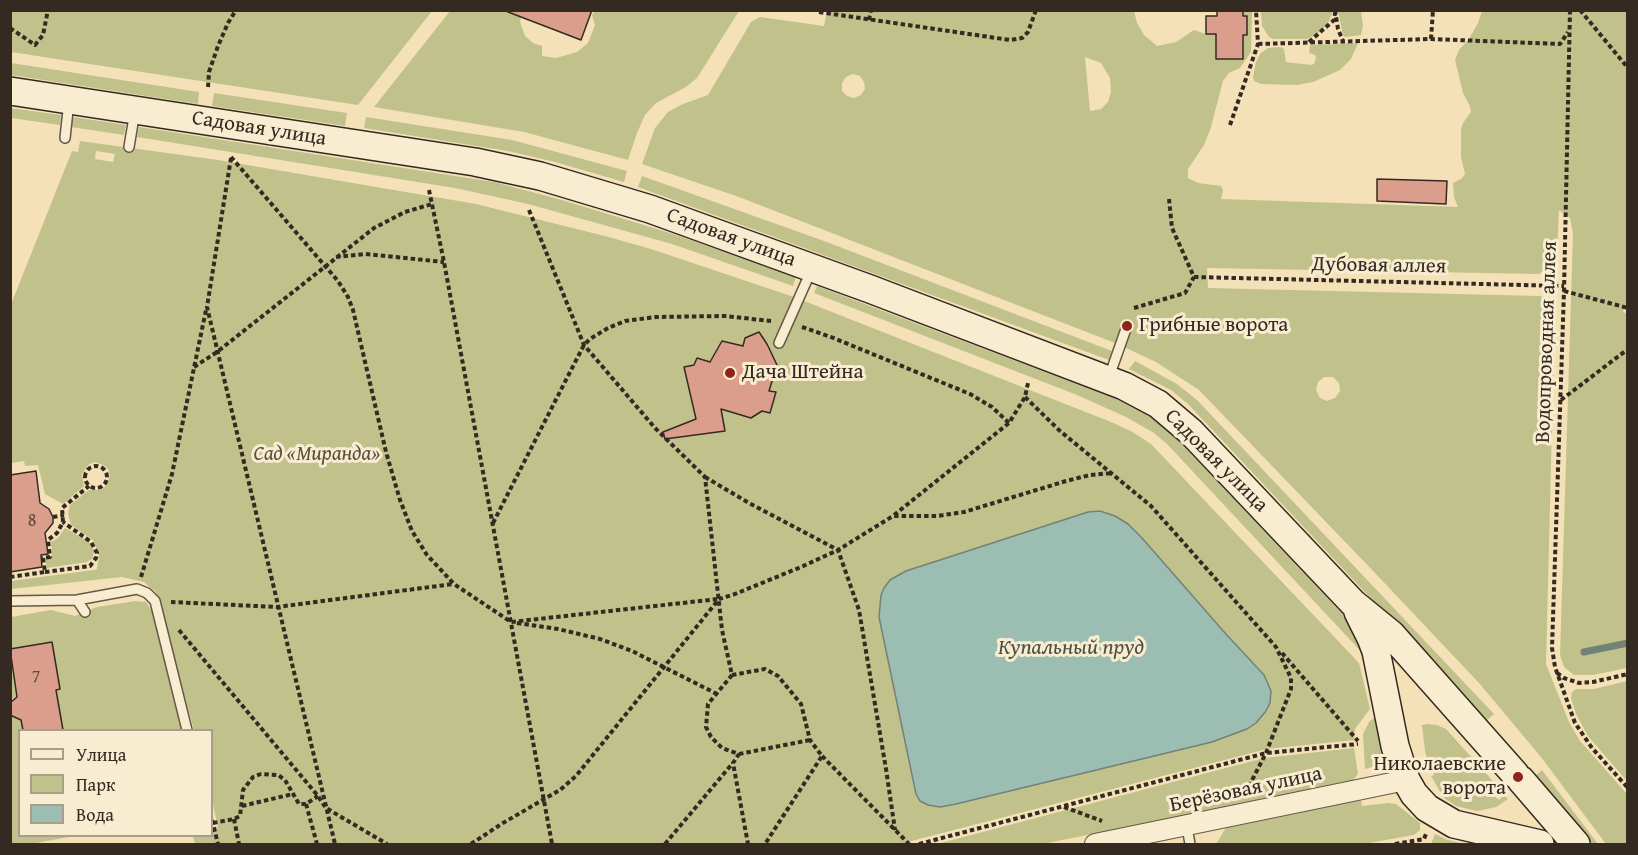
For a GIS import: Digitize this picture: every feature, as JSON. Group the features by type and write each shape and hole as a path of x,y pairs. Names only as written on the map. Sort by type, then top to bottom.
{"main road":[{"name":"Садовая улица","path":"10,91 475,162 518,171 650,209 1108,379 1139,393 1174,416 1353,603 1391,634 1576,844"},
{"name":"Садовая улица","path":"1353,603 1364,621 1376,651 1395,746 1406,780 1414,794 1427,808 1454,824 1540,844"}],"street":[{"name":"Берёзовая улица","path":"1095,844 1189,836 1233,817 1406,780"}],"lane":[{"path":"65,138 69,100"},
{"path":"129,147 135,111"},
{"path":"779,343 813,268"},
{"path":"1108,379 1127,326"},
{"path":"10,601 78,600 137,589 147,593 155,602 187,729"},
{"path":"78,600 85,612"}],"path":[{"path":"10,28 35,45 43,35 48,10"},
{"path":"208,87 209,72 218,46 236,10"},
{"path":"869,20 871,10"},
{"path":"819,12 1017,39 1022,38 1030,28 1036,10"},
{"path":"1230,125 1258,44 1256,10"},
{"path":"1431,39 1433,10"},
{"name":"Водопроводная аллея","path":"1570,10 1564,288 1552,648 1565,699 1580,731 1628,788"},
{"path":"1580,10 1628,69"},
{"path":"1309,43 1331,22 1335,12"},
{"path":"1335,12 1343,41"},
{"path":"1258,44 1431,39 1560,44 1569,30"},
{"path":"137,589 172,474 207,307 231,157 338,281 353,310 386,452 400,500 412,531 427,555 454,584 511,622 558,629 600,639 632,651 715,693"},
{"path":"429,190 552,844"},
{"path":"1134,308 1185,293 1194,277 1172,228 1169,198"},
{"path":"194,367 217,352 374,228 405,212 432,204"},
{"path":"529,210 584,345 655,429 705,477 838,550 858,610 885,759 895,830"},
{"path":"336,257 365,254 444,262"},
{"name":"Дубовая аллея","path":"1194,277 1564,288 1628,308"},
{"path":"207,307 335,844"},
{"path":"493,523 584,345 608,328 634,319 725,316 788,324 831,336 970,393 992,407 1009,423"},
{"path":"1560,401 1628,349"},
{"path":"511,622 719,599 780,576 838,550 893,516 1009,423 1024,397 1028,383"},
{"path":"919,844 1266,753 1358,742 1151,506 1060,431 1024,397"},
{"path":"45,572 43,558 50,557 48,540 57,533 63,522 62,508 89,486 100,487 104,484 106,474 99,466 89,467 85,472 84,477 89,486"},
{"path":"893,516 937,516 964,512 1065,481 1112,473"},
{"path":"705,477 722,630 732,675"},
{"path":"53,517 64,515"},
{"path":"10,577 90,566 97,553 91,542 63,522"},
{"path":"155,602 277,607 454,584"},
{"path":"471,844 560,790 576,776 719,599"},
{"path":"155,602 326,807 387,844"},
{"path":"1233,817 1266,753 1291,689 1291,678 1276,647"},
{"path":"810,740 739,754 722,748 711,737 706,727 708,704 732,675 765,669 778,676 801,704 810,740 822,756 909,844"},
{"path":"1557,673 1572,682 1586,683 1628,674"},
{"path":"664,844 739,754"},
{"path":"765,844 822,756"},
{"path":"733,764 748,844"},
{"path":"213,821 234,819 242,813 242,793 247,782 261,774 278,775 285,780 299,804 306,804 318,796"},
{"path":"242,806 293,794"},
{"path":"306,804 317,844"},
{"path":"234,819 239,844"},
{"path":"213,825 218,844"},
{"path":"1395,844 1425,842 1429,826"}],"green space":[{"path":"1333,10 1328,23 1316,35 1307,39 1269,37 1262,26 1261,11"},
{"path":"10,11 432,11 358,105 11,52"},
{"path":"450,11 522,11 520,22 525,36 533,43 542,46 542,56 556,58 577,52 588,43 595,25 592,15 594,11 739,11 697,78 686,87 656,103 645,115 628,160 524,132 374,107"},
{"path":"827,11 1134,11 1137,23 1144,35 1157,46 1176,42 1194,30 1206,34 1217,34 1216,59 1242,59 1243,35 1247,34 1247,17 1243,16 1243,11 1252,11 1251,52 1240,68 1229,73 1223,81 1211,127 1204,145 1188,169 1188,178 1198,183 1221,186 1223,190 1221,199 1458,207 1454,197 1453,183 1465,174 1461,157 1461,129 1471,112 1463,93 1455,60 1459,50 1469,39 1478,23 1482,11 1627,11 1628,300 1623,312 1628,314 1627,668 1593,675 1574,675 1564,667 1560,655 1573,234 1570,218 1559,210 1557,253 1551,266 1539,274 1207,268 1208,288 1540,296 1549,299 1555,305 1546,664 1569,722 1580,741 1627,794 1627,844 1606,844 1541,757 1479,683 1199,390 1156,362 1124,347 1128,337 1119,334 1115,343 739,197 642,164 655,128 668,112 708,95 751,22 760,17 824,26","holes":["1085,57 1101,63 1110,78 1111,92 1108,102 1101,109 1090,111","853,74 860,76 865,89 861,95 854,98 842,91 842,83 846,77","1324,377 1333,377 1339,383 1340,391 1335,398 1327,401 1320,398 1316,390 1318,382"]},
{"path":"1338,11 1361,11 1363,26 1361,35 1345,37 1343,35"},
{"path":"1358,43 1351,59 1340,70 1313,82 1297,85 1261,84 1254,81 1256,62 1260,54 1268,48 1284,49 1286,62 1311,65 1314,64 1316,58 1315,55 1309,53 1310,45"},
{"path":"11,63 199,92 198,104 11,75"},
{"path":"214,93 347,113 345,126 212,106"},
{"path":"10,108 61,115 60,125 11,118"},
{"path":"73,117 126,125 124,135 71,127"},
{"path":"366,117 512,140 627,171 624,182 508,151 364,128"},
{"path":"139,127 494,182 670,233 796,277 793,286 672,244 528,204 455,188 137,137"},
{"name":"Сад «Миранда»","path":"80,141 218,160 476,204 605,236 794,297 1111,422 1151,444 1359,663 1370,709 1355,729 1354,740 1267,749 900,844 195,844 193,837 213,837 213,828 218,827 213,804 213,729 194,729 156,592 144,582 122,577 11,589 11,581 97,569 99,555 93,540 71,525 68,514 70,505 89,490 100,490 106,486 110,476 108,469 95,462 88,465 82,474 84,486 63,504 45,494 38,465 25,466 24,461 11,463 10,307 72,151 78,152","holes":["96,151 115,154 113,162 95,159","756,334 768,343 765,353 772,354 776,368 769,391 776,393 771,413 707,396 691,400 684,367 710,363 722,341 743,346 746,337 749,338","1088,512 1128,524 1142,538 1264,675 1271,691 1270,703 1266,711 1261,717 916,794 882,633 879,606 906,571"]},
{"path":"642,176 824,241 1112,351 1109,360 638,187"},
{"path":"817,286 1116,399 1149,416 1176,438 1349,621 1369,660 1167,444 1154,433 1126,417 1077,395 814,293"},
{"path":"1135,361 1177,384 1197,400 1494,714 1486,721 1189,405 1171,390 1129,369"},
{"path":"65,528 88,541 94,550 93,558 87,562 47,568 45,559 52,556 51,542 58,538"},
{"path":"136,601 146,602 152,611 181,729 18,729 18,837 69,837 31,844 11,844 11,617 51,610 75,616 97,607"},
{"path":"1628,681 1627,781 1588,736 1576,714 1571,698 1572,692 1576,689 1594,689"},
{"path":"1380,713 1386,749 1372,767 1365,769 1363,734 1369,722"},
{"path":"1427,724 1446,729 1499,788 1493,794 1495,797 1499,800 1504,795 1508,799 1496,807 1477,811 1456,806 1444,798 1431,776 1434,775 1433,771 1430,772 1425,751 1422,725"},
{"path":"1354,748 1358,774 1345,784 1042,844 937,844 1264,758"},
{"path":"1542,770 1598,844 1589,844 1536,775"},
{"path":"1361,800 1362,806 1396,804 1420,823 1420,830 1414,835 1363,844 1216,844 1226,828"},
{"path":"1435,834 1448,840 1464,844 1431,844"}],"water":[{"name":"Купальный пруд","path":"1100,511 1128,524 1142,538 1264,675 1271,691 1270,703 1266,711 1256,723 1247,729 1212,742 956,804 940,807 920,801 916,794 879,617 884,588 890,580 906,571 1088,512"}],"building":[{"path":"508,10 592,10 581,40 508,12"},
{"path":"1217,10 1243,10 1243,16 1247,16 1247,35 1243,35 1243,59 1216,59 1216,34 1206,34 1206,16 1217,16"},
{"path":"1377,179 1447,181 1446,204 1377,201"},
{"name":"Дача Штейна","path":"759,332 777,365 769,391 776,392 770,413 762,411 751,418 721,409 725,431 665,439 663,432 696,419 684,367 694,365 697,358 710,362 722,341 743,346 745,338"},
{"path":"36,471 40,503 49,509 53,517 53,523 45,533 48,554 41,555 42,567 10,572 10,475"},
{"path":"52,642 60,689 56,690 63,729 23,729 21,720 10,715 10,703 17,697 10,649"}],"waterway":[{"path":"1584,652 1628,643"}],"place":[{"name":"Грибные ворота","path":"1127,326"},
{"name":"Дача Штейна","path":"730,373"},
{"name":"Николаевские ворота","path":"1518,777"}]}
